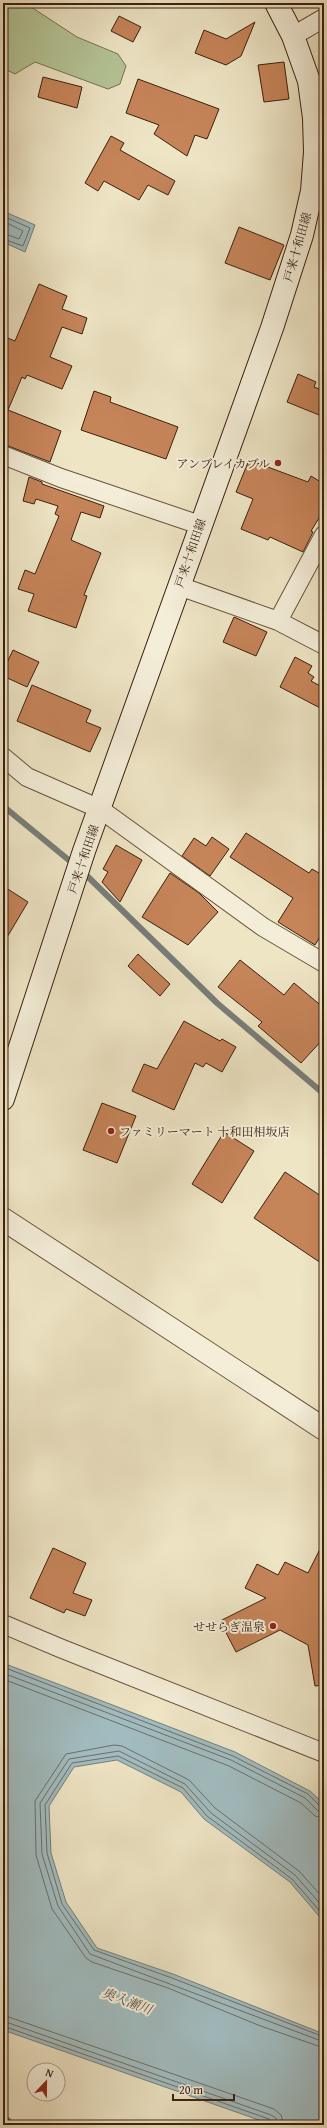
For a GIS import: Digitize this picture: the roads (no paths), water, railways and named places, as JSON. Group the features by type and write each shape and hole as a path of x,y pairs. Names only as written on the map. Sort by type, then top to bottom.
{"main road":[{"name":"戸来十和田線","path":"3,1099 84,850 272,328 302,235 312,191 315,152 314,118 309,81 293,36 276,3"},
{"path":"3,1219 324,1429"}],"street":[{"path":"293,36 324,18"},
{"path":"3,455 61,478 200,525"},
{"path":"278,622 324,535"},
{"path":"179,586 278,622 324,646"},
{"path":"3,757 27,777 100,809 263,927 324,963"},
{"path":"3,1624 74,1654 324,1753"}],"water":[{"path":"3,211 35,225 25,252 3,242"},
{"name":"奥入瀬川","path":"3,1663 235,1752 310,1791 324,1804 324,1922 290,1882 204,1819 181,1792 117,1760 74,1767 49,1806 51,1853 66,1902 97,1948 173,1974 324,2034 324,2125 273,2125 3,2030"}],"waterway":[{"path":"3,806 76,866"},
{"path":"83,872 217,1003 324,1094"},
{"path":"3,2116 13,2125"}],"place":[{"name":"アンブレイカブル","path":"278,463"},
{"name":"ファミリーマート 十和田相坂店","path":"111,1131"},
{"name":"せせらぎ温泉","path":"273,1626"}]}
